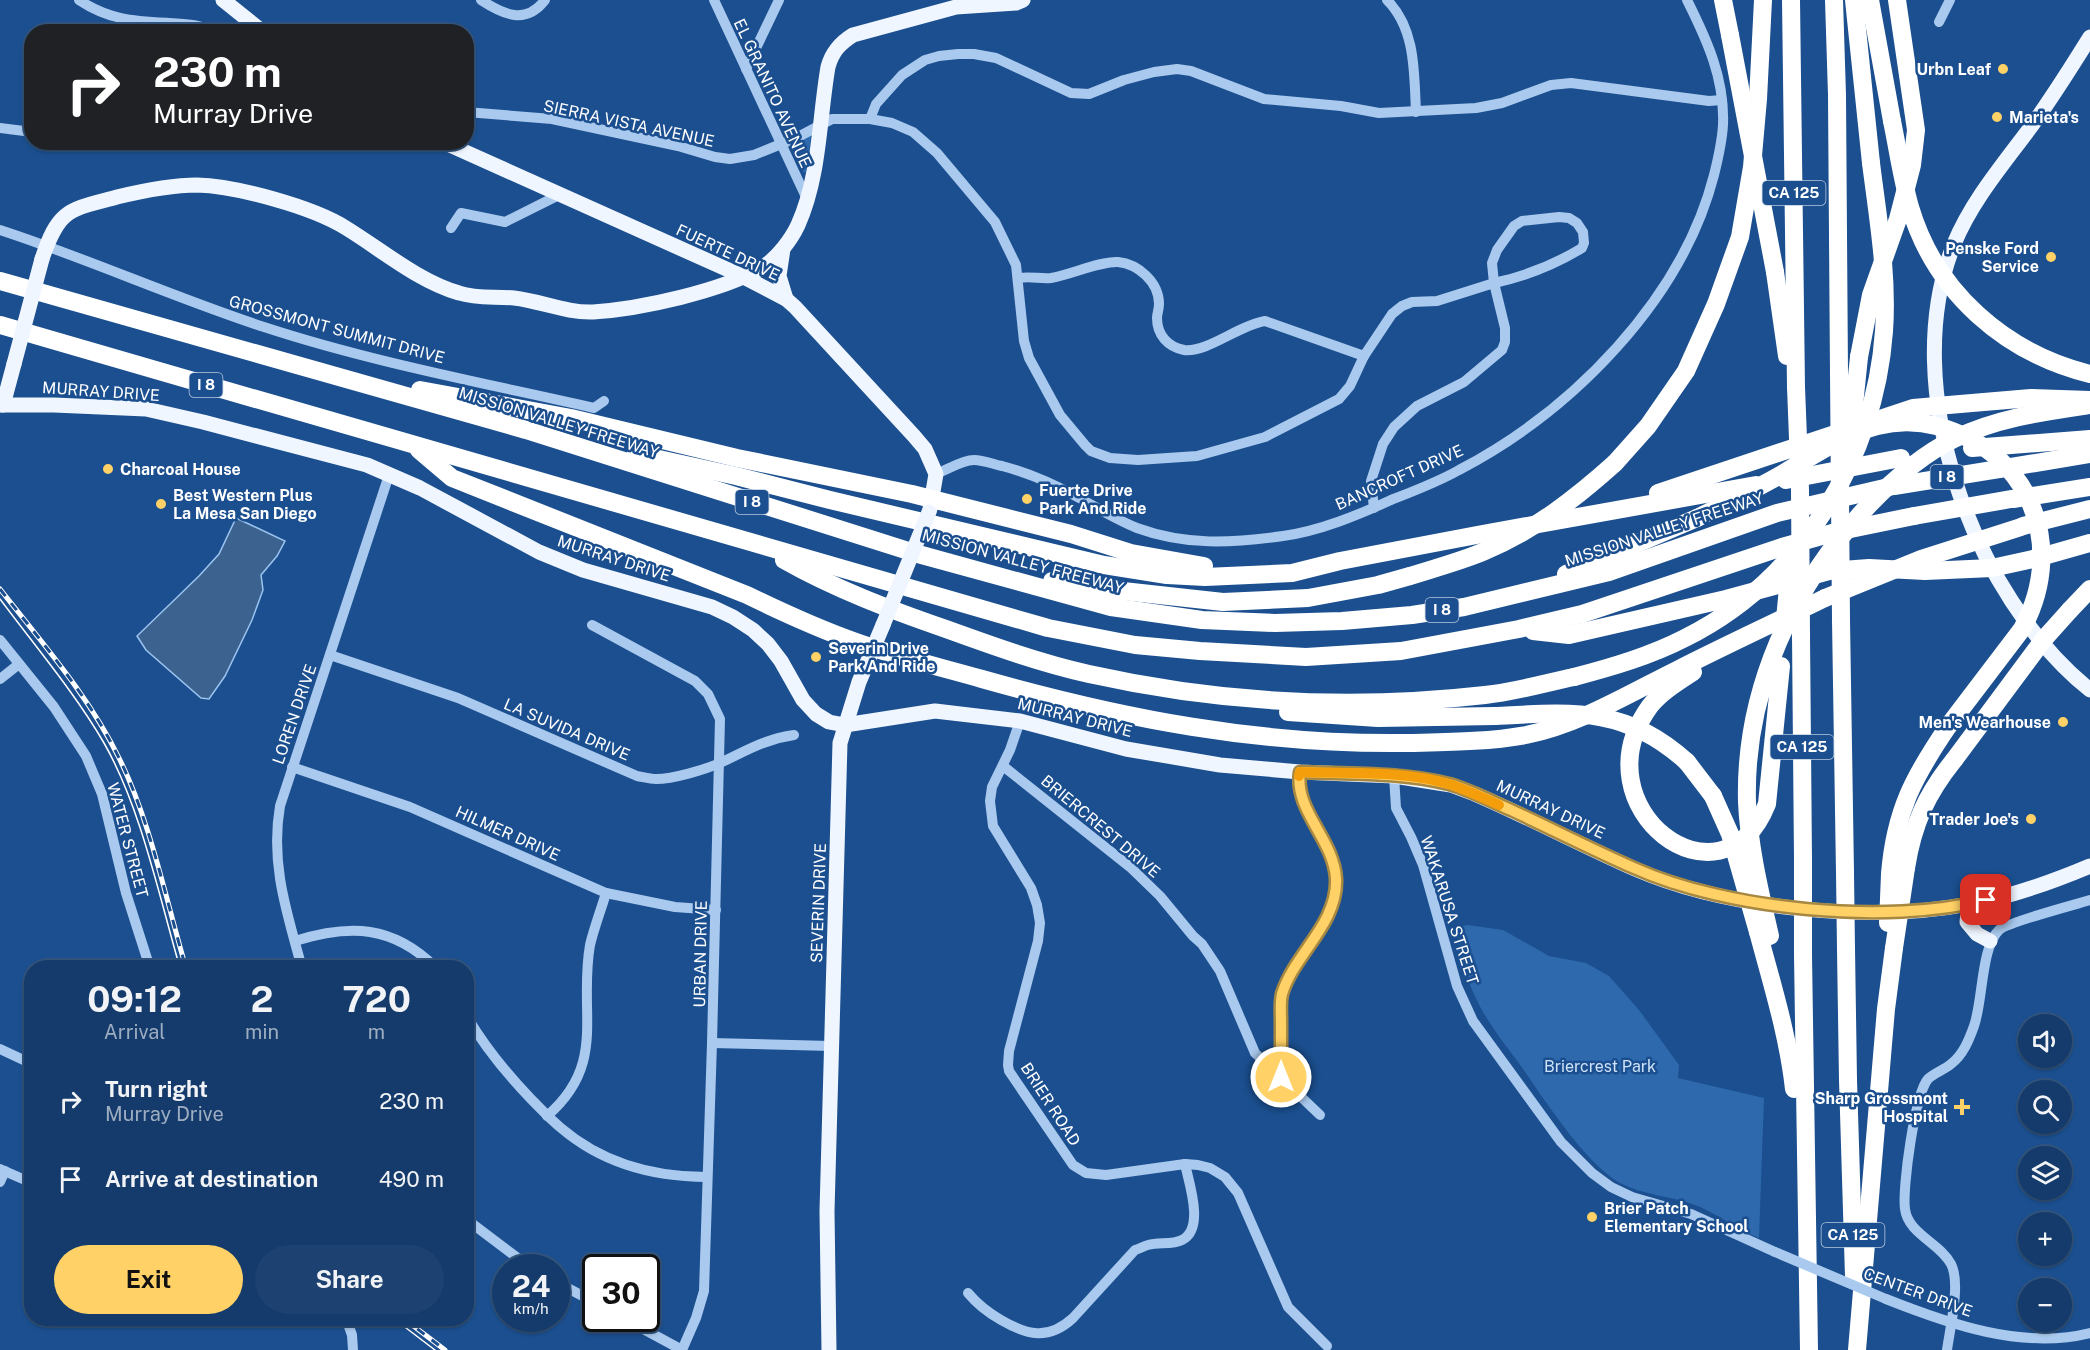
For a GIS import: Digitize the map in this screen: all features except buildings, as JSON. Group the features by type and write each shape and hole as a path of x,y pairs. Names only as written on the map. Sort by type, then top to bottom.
{"highway":[{"path":"1723,0 1775,272 1788,366 1796,387"},
{"path":"979,570 1123,591 1223,602 1308,598 1359,589 1410,576 1485,552 1539,524 1584,491 1615,463 1648,426 1686,371 1716,304 1740,237 1752,167 1763,0"},
{"name":"CA 125","path":"1791,0 1796,387 1800,490 1805,1184 1809,1350"},
{"name":"CA 125","path":"1834,0 1848,1080 1857,1350"},
{"path":"1201,695 1254,700 1390,703 1487,695 1574,677 1651,654 1686,637 1715,621 1747,598 1778,570 1814,528 1852,462 1874,397 1880,364 1885,296 1854,0"},
{"path":"1870,0 1910,207 1925,246 1944,278 1968,306 2007,339 2049,362 2090,374"},
{"path":"1840,505 1850,445 1859,357 1871,295 1901,208 1912,165 1916,130 1897,0"},
{"name":"MISSION VALLEY FREEWAY","path":"0,281 526,430 918,554 1111,607 1202,620 1275,623 1342,621 1412,615 1464,607 1609,572 1777,513 1894,486 2090,454"},
{"name":"I 8","path":"0,325 1048,628 1136,645 1200,651 1306,657 1401,651 1519,629 1582,614 1836,532 1914,516 2090,487"},
{"path":"309,369 571,418 930,506 1071,534 1131,553 1179,563 1266,569 1340,561"},
{"path":"1558,520 1669,490 1913,408 2031,398 2090,400"},
{"path":"1805,1184 1790,1056 1764,934 1747,800 1750,746 1755,714 1775,647 1806,586 1824,558 1859,516 1909,468 1935,450 1973,430 2012,418 2090,405"},
{"path":"1516,595 1697,518 1768,481 1834,442 1870,426 1908,422 1944,427 1974,441 2000,459 2017,479 2033,510 2041,547 2042,567 2030,614 2022,629 1925,760 1907,795 1894,839 1898,871 1857,1350"},
{"path":"526,430 736,476 1130,570 1167,575 1239,577 1292,573 1340,561 1901,458 1969,448 2090,439"},
{"path":"413,445 452,478 747,595 787,615 873,647 1069,703 1196,728 1293,739 1362,743 1483,740 1527,734 1579,719 1713,651 1825,598 1921,559 2090,508"},
{"path":"1744,638 1661,695 1651,705 1635,733 1629,757 1634,792 1647,819 1668,841 1695,851 1711,852 1725,849 1750,834 1767,804 1800,490"},
{"path":"1519,629 1569,635 1726,599 1829,571 1869,568 1925,571 1992,568 2090,543"},
{"path":"756,545 819,580 997,647 1088,674 1274,711 1389,718 1560,713 1602,716 1628,724 1653,736 1687,762 1713,796 1730,834 1764,934"},
{"path":"1898,871 1935,783 2044,639 2090,590"}],"main road":[{"path":"223,0 253,24"},
{"path":"2,405 44,252 60,220 75,209 125,195 198,185 242,192 315,212 344,226 413,271 445,288 467,295 514,298 560,309 593,312 688,296 764,267 783,249 798,225 815,166 823,91 830,60 837,47 847,39 956,7 994,6 1023,0"},
{"path":"2090,37 2040,114 1982,192 1955,242 1946,264 1936,313 1934,342 1938,405 1958,488 1971,527 1992,568 2034,633 2070,674 2090,690"},
{"name":"FUERTE DRIVE","path":"461,150 742,276 786,299 914,436 924,449 936,474"},
{"path":"783,249 779,276 786,299"},
{"name":"MURRAY DRIVE","path":"2,405 146,409 367,465 420,488 539,552 583,570 712,608 733,617 753,630 768,644 781,661 803,700 816,714 829,722 845,725 935,711 1020,721 1126,748 1220,765 1300,772 1394,776 1451,785 1636,869 1713,894 1765,904 1866,913 1969,904 2021,891 2090,866"},
{"name":"SEVERIN DRIVE","path":"829,1350 827,1211 840,743 873,647 930,506 936,474"},
{"path":"1969,904 1967,922 1977,934 1990,941"}],"street":[{"path":"79,0 93,10 117,18 195,24"},
{"path":"481,0 500,11 520,16 532,13 545,0"},
{"name":"EL GRANITO AVENUE","path":"714,0 806,197"},
{"path":"746,69 779,0"},
{"path":"1387,0 1398,11 1412,49 1416,112"},
{"name":"BANCROFT DRIVE","path":"936,474 972,460 1015,470 1047,482 1109,515 1135,527 1161,535 1202,543 1244,541 1288,536 1374,508 1460,470 1510,439 1545,414 1577,386 1631,330 1675,269 1700,222 1718,158 1723,125 1722,100 1711,51 1687,0"},
{"path":"1939,22 1950,0"},
{"path":"870,119 876,104 902,75 925,60 939,56 974,54 996,58 1071,93 1089,94 1124,80 1177,69 1191,71 1275,101 1341,106 1379,113 1476,108 1510,100 1551,85 1571,83 1709,101 1722,100"},
{"name":"SIERRA VISTA AVENUE","path":"474,113 552,119 678,146 722,159 746,157 782,144 832,119 870,119 892,123 913,132 938,153 995,222 1010,249 1019,278 1024,341 1029,358 1060,415 1085,446 1091,451 1110,458 1138,460 1197,456 1265,437 1339,399 1350,386 1364,356 1392,314 1402,306 1412,302 1437,301 1494,283"},
{"path":"0,128 24,131"},
{"path":"451,228 461,213 505,222 559,195"},
{"path":"1374,508 1371,481 1383,444 1394,426 1417,406 1464,382 1502,350 1505,342 1505,328 1494,283 1492,263 1497,250 1514,226 1522,221 1559,217 1569,218 1580,227 1584,237 1582,248 1546,268 1518,278 1494,283"},
{"name":"GROSSMONT SUMMIT DRIVE","path":"0,230 44,252 282,333 381,360 594,408 604,401"},
{"path":"1019,278 1030,276 1047,278 1070,274 1109,262 1125,264 1140,271 1151,282 1158,297 1157,320 1160,334 1167,343 1177,348 1199,349 1251,324 1265,321 1364,356"},
{"name":"LOREN DRIVE","path":"300,960 281,889 276,843 280,806 389,475"},
{"name":"URBAN DRIVE","path":"592,625 687,676 702,687 713,702 720,719 704,1291 696,1318 682,1350"},
{"name":"WATER STREET","path":"0,640 54,707 86,756 102,794 126,893 147,960"},
{"name":"LA SUVIDA DRIVE","path":"330,656 458,699 637,776 657,779 690,772 719,763 778,737 794,735"},
{"path":"0,679 19,664"},
{"name":"BRIER ROAD","path":"1020,721 990,794 989,808 991,820 1031,888 1040,923 1038,941 1009,1052 1009,1071 1073,1165 1086,1173 1106,1175 1185,1164 1210,1168 1233,1185 1256,1231 1288,1307 1328,1346"},
{"name":"BRIERCREST DRIVE","path":"1003,766 1130,867 1160,896 1192,936 1202,944 1220,971 1255,1053 1320,1115"},
{"name":"HILMER DRIVE","path":"292,767 410,807 606,892 675,907 716,910"},
{"path":"1281,1077 1281,996 1287,982 1326,919 1334,900 1336,879 1326,842 1303,803 1298,783 1300,772"},
{"name":"WAKARUSA STREET","path":"1394,776 1396,808 1423,865 1457,987 1473,1022 1561,1142 1592,1173 1611,1187 1632,1197 1691,1214 1775,1252"},
{"path":"547,1116 575,1084 585,1060 590,945 606,892"},
{"path":"1947,1350 1955,1281 1951,1264 1909,1222 1905,1210 1905,1184 1916,1113 1924,1085 1928,1079 1952,1064 1968,1041 1975,1022 1990,941 2001,928 2090,900"},
{"path":"295,941 326,932 368,931 405,944 426,960"},
{"path":"474,1027 494,1057 547,1116 582,1143 620,1163 637,1168 671,1176 707,1177"},
{"path":"712,1043 831,1046"},
{"path":"0,1049 24,1060"},
{"path":"969,1293 980,1307 1020,1331 1041,1333 1061,1327 1073,1318 1135,1250 1149,1245 1182,1240 1189,1234 1195,1211 1185,1164"},
{"path":"0,1182 3,1170 24,1179"},
{"path":"474,1225 512,1254"},
{"name":"CENTER DRIVE","path":"1775,1252 1886,1299 1950,1323 2008,1337 2048,1341 2071,1339 2090,1333"},
{"path":"349,1326 352,1335 352,1350"},
{"path":"649,1332 682,1350"}],"green space":[{"path":"812,131 806,172 804,173 788,143"},
{"name":"Briercrest Park","path":"1468,925 1503,930 1549,956 1586,963 1609,976 1639,1010 1679,1065 1678,1078 1764,1098 1759,1238 1698,1206 1639,1191 1620,1183 1607,1174 1580,1147 1480,1007 1459,950 1457,927"}],"shaded area":[{"path":"236,518 285,541 277,556 261,575 263,590 252,620 225,676 209,699 201,698 146,650 137,636 219,554"}],"tram line":[{"path":"0,599 80,706 117,768 139,824 178,960"},
{"path":"404,1326 435,1350"}],"railway":[{"path":"0,589 94,713 119,758 149,834 184,960"},
{"path":"414,1326 445,1350"}],"slow traffic":[{"path":"1299,776 1300,772 1394,776 1432,781 1451,785 1499,805"}],"place":[{"name":"Urbn Leaf","path":"2003,69"},
{"name":"Marieta's","path":"1997,117"},
{"name":"Penske Ford Service","path":"2051,257"},
{"name":"Charcoal House","path":"108,469"},
{"name":"Fuerte Drive Park And Ride","path":"1027,499"},
{"name":"Best Western Plus La Mesa San Diego","path":"161,504"},
{"name":"Severin Drive Park And Ride","path":"816,657"},
{"name":"Men's Wearhouse","path":"2063,722"},
{"name":"Trader Joe's","path":"2031,819"},
{"name":"Sharp Grossmont Hospital","path":"1962,1107"},
{"name":"Brier Patch Elementary School","path":"1592,1217"}],"route":[{"path":"1281,1077 1281,996 1287,982 1326,919 1334,900 1336,879 1326,842 1303,803 1298,783 1300,772 1394,776 1451,785 1496,803 1636,869 1713,894 1765,904 1866,913 1939,908 1986,900"}]}
